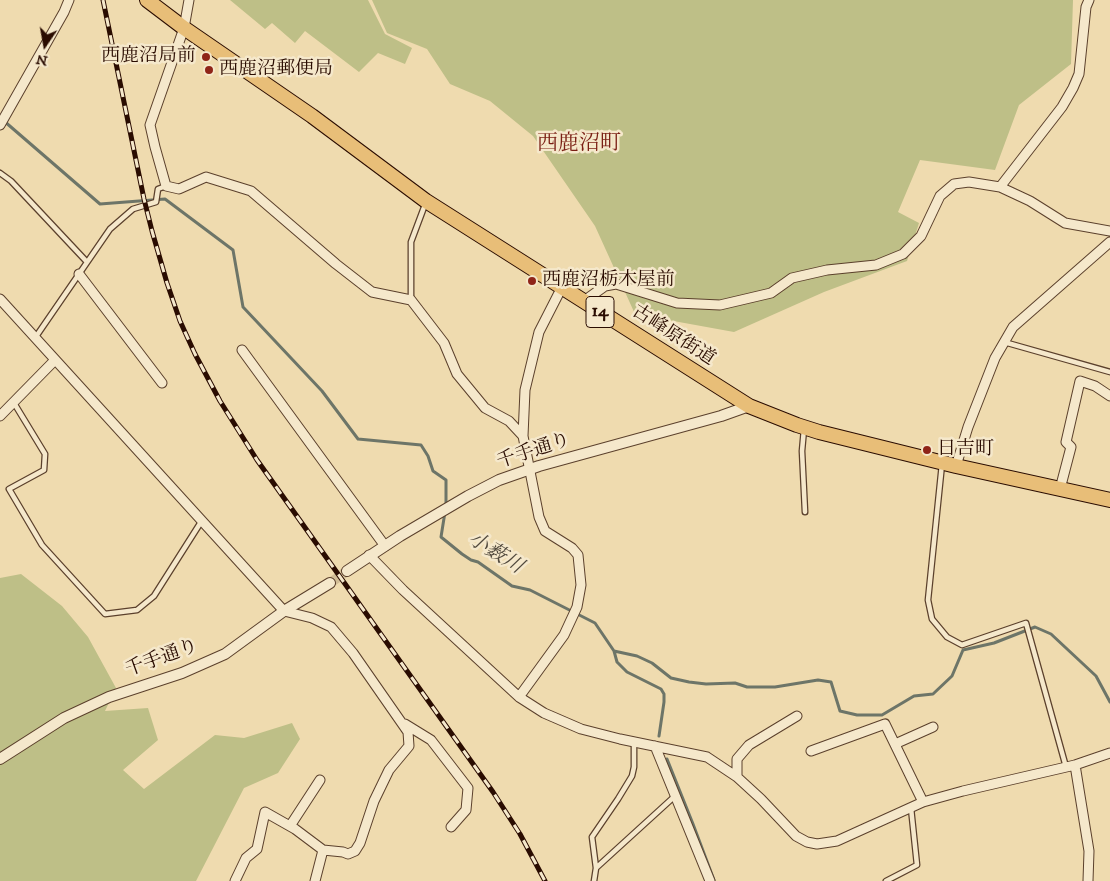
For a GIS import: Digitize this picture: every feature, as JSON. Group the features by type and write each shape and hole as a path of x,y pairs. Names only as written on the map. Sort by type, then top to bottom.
{"main road":[{"name":"古峰原街道","path":"147,0 184,28 312,116 426,201 748,406 804,428 942,463 1110,500"}],"street":[{"path":"0,124 69,0"},
{"path":"189,0 184,28 150,125 154,147 166,186 179,189 206,177 250,191 372,292 411,300 444,343 457,374 485,408 509,421 523,436"},
{"path":"1000,187 1062,107 1073,88 1079,74 1086,7 1089,0"},
{"path":"584,301 604,286 616,284 677,303 720,305 772,293 792,278 828,270 876,265 903,254 920,236 940,196 954,184 969,182 1000,187 1030,201 1065,223 1110,231"},
{"path":"956,466 968,427 995,358 1013,327 1110,242"},
{"path":"79,274 162,383"},
{"path":"519,697 564,635 576,606 581,585 578,555 572,548 545,531 539,517 523,436 524,390 539,332 562,287"},
{"path":"0,299 284,611 312,618 331,627 354,653 408,732 409,746 389,770 374,801 356,850 348,854 323,850 290,826 265,812 257,849 246,858 235,881"},
{"path":"242,350 385,546"},
{"path":"0,416 55,360"},
{"path":"1060,489 1071,448 1066,442 1080,381 1095,386 1110,396"},
{"name":"千手通り","path":"347,571 369,555 468,496 499,480 556,461 721,416 748,406"},
{"path":"369,555 403,590 519,697 544,713 581,729 707,757 737,776 762,799 796,836 807,842 817,844 837,841 923,802 1070,766 1110,753"},
{"name":"千手通り","path":"0,758 64,718 109,697 182,673 224,654 284,611 330,583"},
{"path":"737,776 737,759 749,745 798,716"},
{"path":"401,721 431,740 468,788 466,810 451,827"},
{"path":"811,751 886,724 923,802"},
{"path":"895,744 933,727"},
{"path":"655,746 710,881"},
{"path":"1070,766 1089,851 1088,881"},
{"path":"290,826 320,780"},
{"path":"316,881 323,850"}],"lane":[{"path":"0,173 11,180 87,262"},
{"path":"35,338 110,229 133,209 156,202 158,189 166,186"},
{"path":"411,300 411,242 426,201"},
{"path":"1004,342 1110,372"},
{"path":"14,403 45,454 44,470 9,489 42,545 105,614 137,610 154,596 201,522"},
{"path":"804,428 802,451 805,512"},
{"path":"942,463 928,600 932,619 947,638 962,645 1026,623 1070,766"},
{"path":"594,881 596,868 592,837 632,776 634,741"},
{"path":"596,868 676,796"},
{"path":"886,881 917,865 912,808"}],"green space":[{"path":"230,0 368,0 385,34 412,48 405,64 378,53 359,72 305,31 295,43 272,23 265,29"},
{"path":"372,0 1073,0 1071,64 1019,105 995,170 920,160 898,212 919,223 907,261 824,292 734,332 635,314 595,226 533,136 490,101 450,84 427,49 387,33"},
{"path":"21,574 62,606 88,637 116,688 105,711 148,708 158,740 123,770 144,789 215,735 244,738 292,723 300,739 278,773 244,788 196,881 0,881 0,578"}],"waterway":[{"path":"4,121 100,204 165,199 233,250 243,307 322,391 358,439 421,445 428,456 433,471 446,480 446,506"},
{"name":"小薮川","path":"445,512 441,537 462,554 478,562 512,586 530,590 595,623 614,651 617,662 627,672 661,689 664,694 664,702 659,736"},
{"path":"614,651 637,656 652,663 671,678 689,682 706,684 735,683 747,687 775,687 818,680 831,682 840,711 857,715 882,715 914,696 933,694 952,676 963,650 994,643 1035,627 1051,634 1096,676 1110,702"},
{"path":"667,759 714,880"}],"tunnel":[{"path":"330,583 347,571"}],"railway":[{"path":"103,0 152,231 180,321 195,354 220,401 257,460 493,792 520,834 545,881"}],"place":[{"name":"西鹿沼局前","path":"206,57"},
{"name":"西鹿沼郵便局","path":"209,70"},
{"name":"西鹿沼栃木屋前","path":"532,281"},
{"name":"日吉町","path":"927,450"}],"district":[{"name":"西鹿沼町","path":"579,145"}]}
